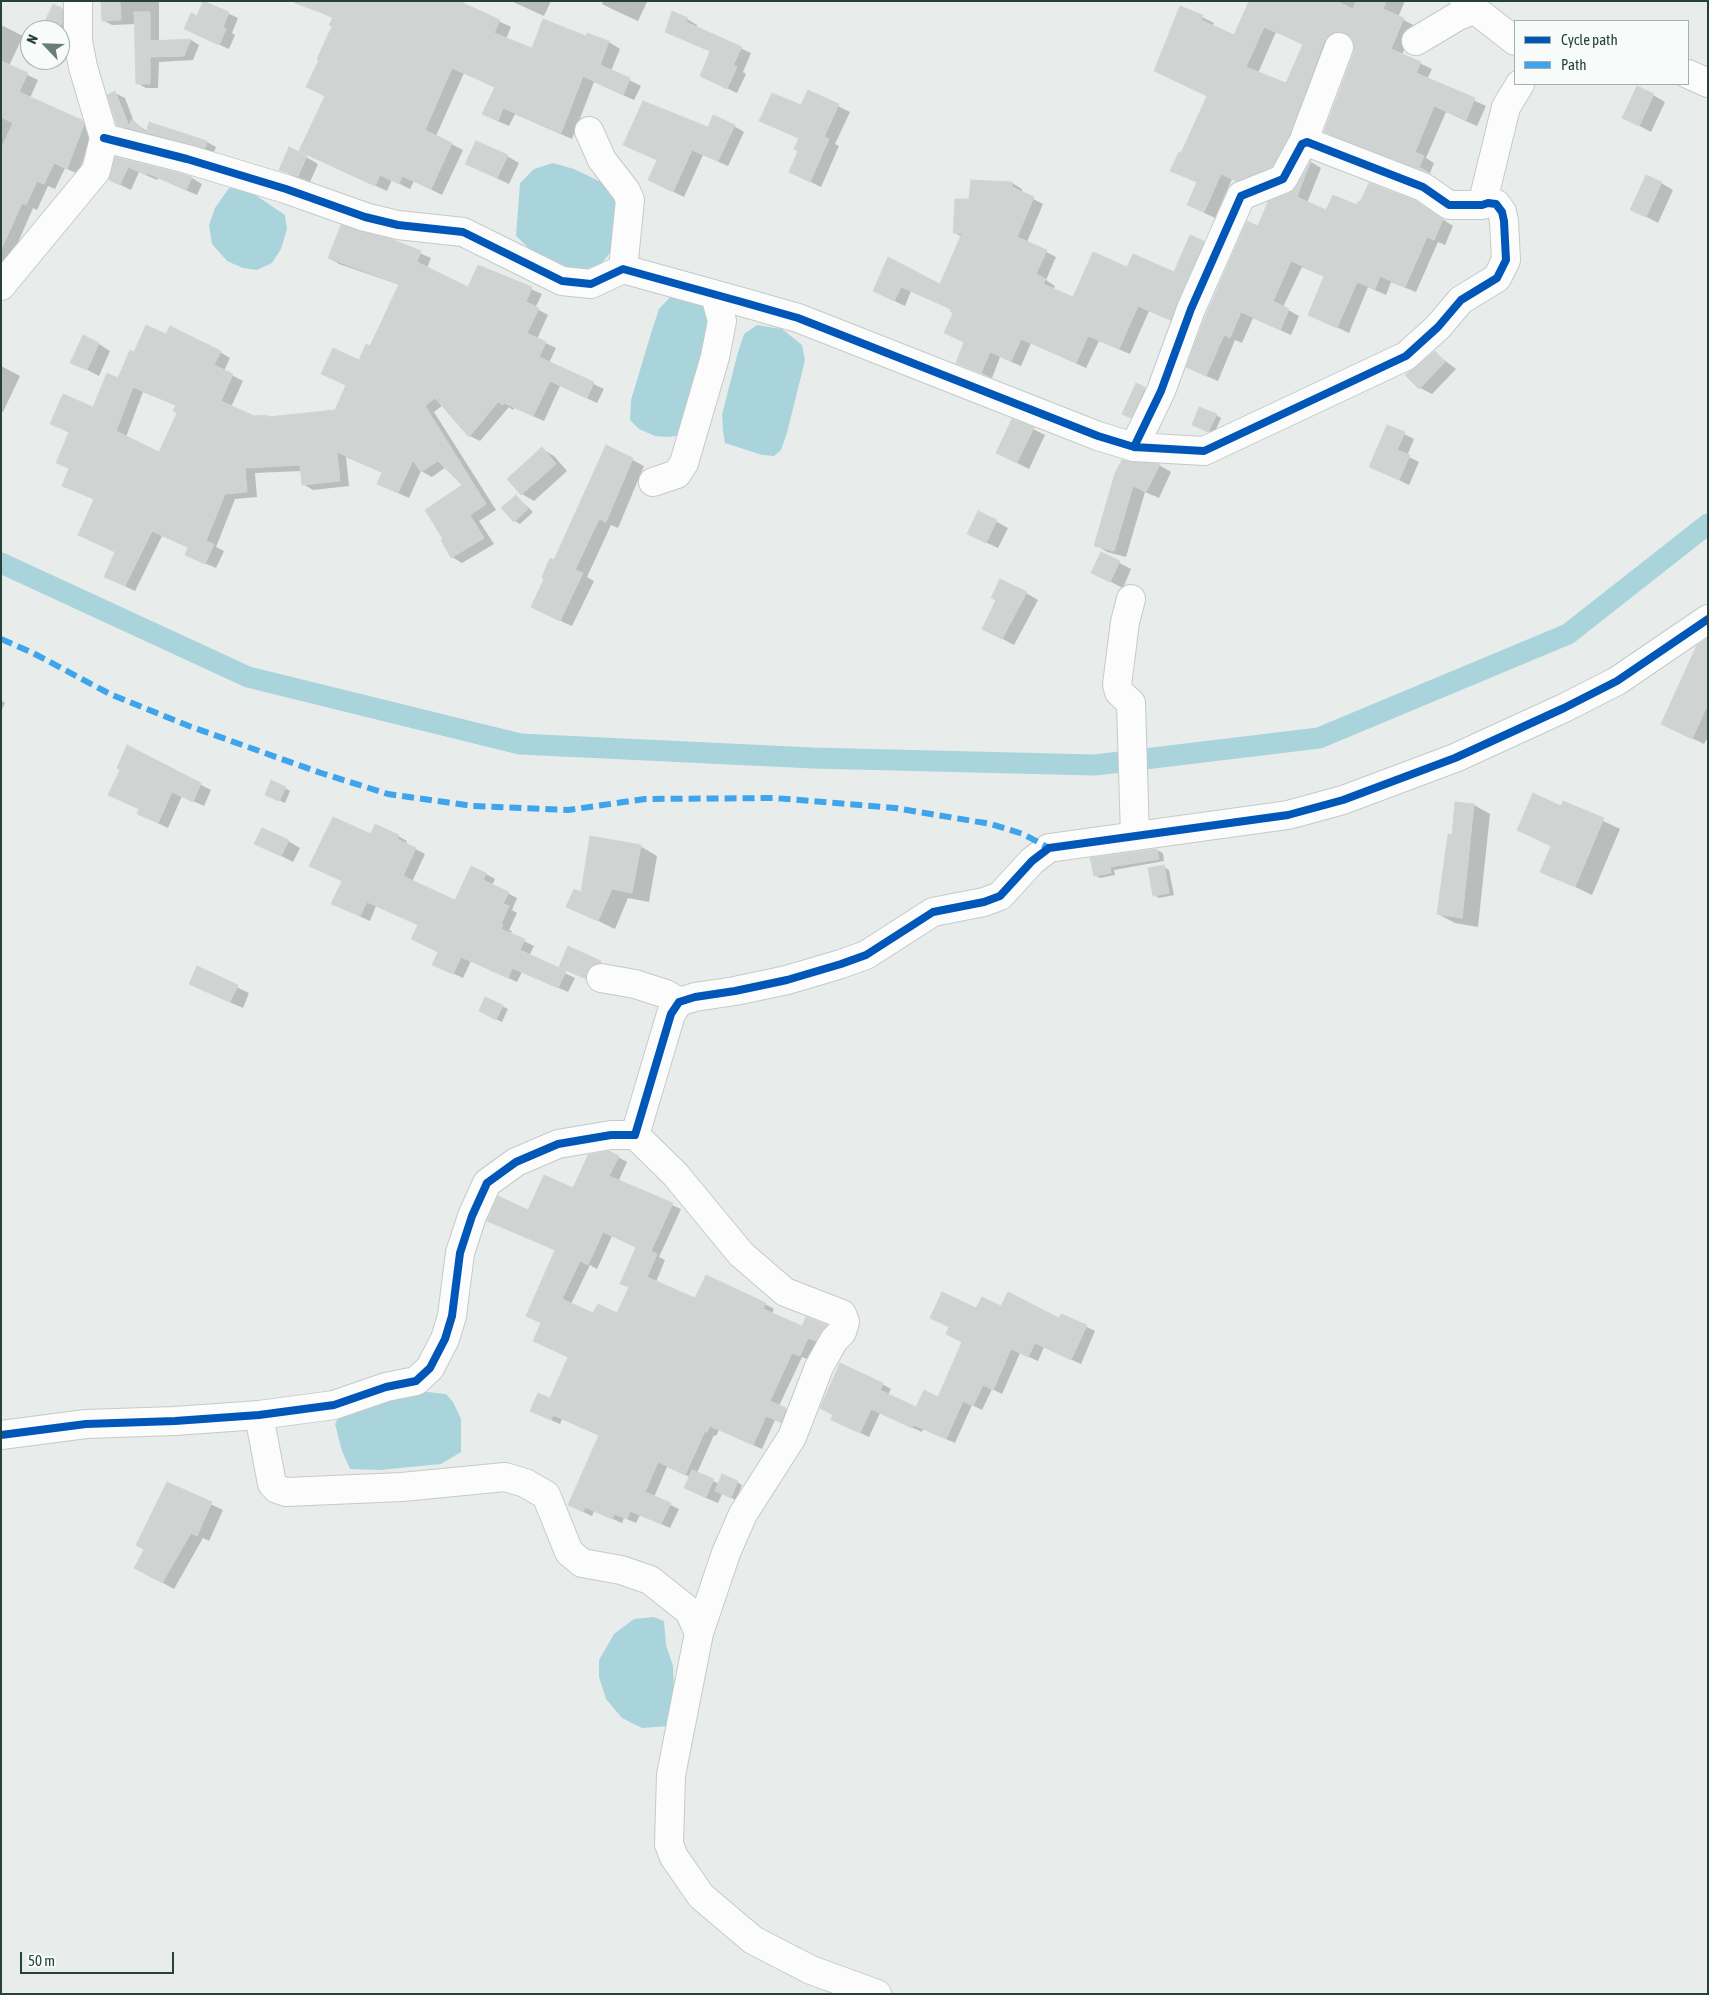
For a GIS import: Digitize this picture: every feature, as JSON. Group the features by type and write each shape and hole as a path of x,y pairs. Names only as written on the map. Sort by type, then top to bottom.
{"street":[{"path":"1,286 96,172 104,138 83,67 78,41 78,1"},
{"path":"1416,41 1458,16 1469,6 1514,40"},
{"path":"1307,142 1305,137 1339,47"},
{"path":"1689,74 1708,83"},
{"path":"1482,205 1506,107 1519,85"},
{"path":"589,131 602,160 626,191 630,200 623,269"},
{"path":"104,138 186,159 286,189 365,217 398,225 463,232 562,281 591,284 623,269 798,318 1020,407 1098,436 1134,447 1204,452 1406,356 1438,327 1461,300 1497,278 1506,260 1504,221 1502,212 1496,204 1449,205 1423,187 1307,142"},
{"path":"1134,447 1161,391 1191,309 1241,196 1284,179 1300,147 1307,142"},
{"path":"653,482 677,474 684,463 715,357 722,321 715,295"},
{"path":"1132,599 1125,622 1117,685 1119,692 1131,703 1135,831"},
{"path":"635,1135 671,1014 680,1002 695,997 787,980 841,964 866,954 933,912 984,902 1000,896 1032,861 1049,848 1135,831 1288,815 1343,800 1455,758 1564,708 1617,681 1708,619"},
{"path":"601,978 635,984 666,994 680,1002"},
{"path":"1,1435 86,1424 175,1421 259,1415 334,1405 386,1387 416,1381 430,1368 446,1339 452,1316 460,1253 472,1216 487,1183 516,1162 558,1144 611,1135 635,1135 675,1174 741,1254 786,1292 842,1314 845,1322 842,1332 834,1340 819,1367 792,1437 743,1514 726,1552 698,1633 671,1775 669,1844 674,1857 701,1896 753,1940 812,1970 877,1994"},
{"path":"259,1415 272,1484 277,1490 286,1492 402,1487 505,1476 525,1483 546,1495 569,1552 582,1563 621,1570 650,1580 689,1611 698,1633"}],"water":[{"path":"553,163 574,169 601,182 625,198 614,248 601,264 583,270 561,267 539,258 516,236 520,183 534,169"},
{"path":"242,186 285,215 287,229 281,249 272,263 257,270 243,268 227,261 212,244 209,225 215,208 229,188"},
{"path":"671,296 696,301 715,317 685,431 677,436 668,437 655,436 639,429 630,420 631,400 653,327 659,309"},
{"path":"757,325 782,329 802,345 805,360 787,433 781,450 774,456 762,455 725,443 723,431 722,415 738,352 744,334"},
{"path":"419,1391 446,1394 453,1402 461,1419 461,1452 441,1464 380,1470 350,1469 342,1451 335,1424 344,1408"},
{"path":"654,1617 664,1621 666,1645 673,1666 674,1690 669,1726 642,1728 622,1718 606,1699 599,1677 599,1660 614,1634 634,1619"}],"building":[{"path":"101,1 120,1 121,20 102,21"},
{"path":"203,1 229,12 223,27 226,29 219,45 184,29 191,13 197,16"},
{"path":"295,1 459,1 500,20 494,33 532,48 543,19 586,36 587,33 609,41 600,65 630,78 623,95 583,76 561,133 503,108 498,121 482,114 495,87 452,68 425,130 452,143 431,189 402,176 399,184 380,175 375,186 299,151 325,96 306,87 319,60 317,59 332,26 329,25 333,17 295,3"},
{"path":"1249,1 1336,1 1353,9 1356,1 1386,1 1383,9 1404,18 1391,49 1421,62 1416,73 1475,98 1466,120 1434,106 1415,152 1424,156 1419,167 1431,174 1324,132 1354,52 1354,44 1351,37 1345,33 1337,32 1330,35 1324,41 1290,135 1272,167 1236,181 1221,174 1204,212 1187,205 1197,182 1170,171 1179,152 1181,153 1207,96 1154,71 1180,6 1203,15 1201,20 1234,35","holes":["1264,27 1303,44 1286,83 1246,67"]},
{"path":"53,4 62,8 62,20 46,20"},
{"path":"672,11 688,18 686,22 742,47 733,65 737,67 727,89 700,76 710,51 665,32"},
{"path":"134,12 150,12 150,41 191,39 184,56 150,57 150,84 136,84"},
{"path":"1,61 28,73 19,92 82,120 84,124 67,169 54,163 44,184 37,181 26,205 22,203 1,250 1,149 13,123 1,117"},
{"path":"1637,86 1654,94 1639,126 1622,118"},
{"path":"808,90 839,104 824,137 829,139 810,182 789,172 798,151 794,149 799,138 759,121 772,93 801,105"},
{"path":"115,91 129,126 132,119 145,132 117,125 107,95"},
{"path":"643,101 708,127 713,115 735,125 718,161 692,150 673,192 648,180 657,160 623,145"},
{"path":"149,122 207,141 205,148 146,133"},
{"path":"476,141 508,155 497,178 465,164"},
{"path":"289,147 307,156 298,176 279,170"},
{"path":"115,157 192,177 186,190 128,167 120,185 109,180"},
{"path":"1311,160 1297,197 1326,210 1333,195 1357,205 1369,183 1416,201 1443,219 1434,240 1427,237 1405,287 1380,276 1375,289 1357,282 1337,328 1308,315 1324,276 1291,261 1273,301 1289,309 1280,330 1241,312 1230,338 1224,335 1206,376 1186,367 1206,315 1247,221 1258,226 1268,202 1289,193 1296,187"},
{"path":"1646,175 1662,182 1646,217 1630,210"},
{"path":"971,180 1012,182 1012,187 1034,197 1017,237 1047,250 1036,274 1046,279 1043,284 1073,297 1093,252 1127,267 1133,254 1174,272 1190,235 1204,241 1170,320 1138,306 1119,349 1088,336 1076,363 1021,339 1011,361 990,352 981,373 956,363 964,342 944,333 953,313 950,311 951,309 901,287 894,301 873,291 888,257 940,284 962,233 953,233 955,199 969,199"},
{"path":"341,225 391,239 421,251 417,262 468,287 478,265 532,287 526,302 539,308 527,333 546,342 539,357 594,382 587,398 550,381 533,416 498,402 469,437 435,398 425,406 486,504 470,515 484,538 451,558 441,540 443,539 425,510 462,485 438,461 421,472 413,460 398,493 377,484 382,472 337,452 340,481 302,485 300,465 245,468 247,492 225,494 206,541 214,544 205,564 185,555 188,547 152,531 125,586 104,577 115,552 78,535 94,499 62,486 69,468 56,463 69,432 50,424 63,394 93,407 107,373 118,378 130,350 134,352 146,325 166,334 170,326 221,351 214,365 233,374 221,401 254,416 267,415 268,417 335,410 346,385 321,374 333,348 359,360 366,344 370,346 399,284 328,258","holes":["133,387 176,405 173,411 177,413 159,452 116,431"]},
{"path":"83,335 99,343 87,370 70,363"},
{"path":"1435,351 1445,362 1419,389 1405,375"},
{"path":"1136,383 1145,387 1131,418 1122,414"},
{"path":"1199,407 1217,414 1208,432 1192,425"},
{"path":"1012,419 1034,427 1017,463 996,453"},
{"path":"1387,425 1405,432 1397,450 1410,455 1399,480 1369,467"},
{"path":"606,445 633,458 606,522 599,519 575,570 583,573 560,621 531,607 544,579 542,577 550,558 554,560"},
{"path":"542,447 556,464 521,495 507,479"},
{"path":"1122,460 1160,464 1146,492 1133,486 1114,551 1094,546 1115,473"},
{"path":"516,495 528,509 514,522 501,508"},
{"path":"978,511 997,520 986,543 967,534"},
{"path":"1101,552 1120,561 1110,582 1091,573"},
{"path":"1000,579 1027,592 1002,639 982,629 996,600 991,598"},
{"path":"1708,638 1708,704 1692,739 1661,724 1697,645"},
{"path":"127,745 201,783 193,802 172,792 158,823 137,814 139,809 108,795 120,770 117,768"},
{"path":"271,780 286,787 279,801 265,795"},
{"path":"1533,793 1561,806 1563,801 1604,818 1575,887 1540,872 1551,846 1517,830"},
{"path":"1455,802 1474,804 1462,918 1437,914 1448,834 1452,835"},
{"path":"333,817 371,834 375,824 399,835 397,839 416,848 403,876 455,900 471,866 486,873 483,880 509,892 503,904 509,906 501,924 503,925 501,929 525,939 520,950 566,971 558,988 512,968 508,978 461,957 453,974 432,965 438,952 411,939 418,925 367,902 360,916 331,904 342,881 309,866"},
{"path":"262,828 289,840 281,856 254,844"},
{"path":"590,836 641,845 632,893 612,889 598,921 566,907 574,889 581,892"},
{"path":"1157,849 1159,859 1110,867 1111,873 1094,876 1090,858"},
{"path":"1164,865 1169,893 1153,896 1148,868"},
{"path":"568,946 601,961 589,968 586,979 559,967"},
{"path":"197,966 238,985 230,1002 189,984"},
{"path":"485,997 503,1005 496,1020 479,1011"},
{"path":"609,1151 619,1156 609,1176 673,1203 651,1251 657,1254 647,1277 695,1298 706,1275 766,1303 763,1309 802,1326 806,1317 827,1325 816,1341 808,1338 800,1356 792,1353 770,1401 786,1408 781,1422 766,1416 753,1445 710,1426 707,1432 705,1431 685,1475 658,1462 645,1492 671,1503 661,1524 630,1511 627,1519 614,1514 612,1519 585,1507 583,1512 568,1505 599,1435 553,1415 551,1420 530,1411 538,1393 550,1398 568,1357 533,1341 541,1323 526,1316 555,1250 487,1221 498,1196 528,1210 544,1175 573,1188 588,1155","holes":["603,1232 636,1247 620,1284 629,1287 617,1313 598,1304 593,1313 562,1299 580,1261 588,1265"]},
{"path":"942,1292 976,1308 982,1297 1001,1306 1008,1292 1059,1318 1061,1314 1087,1325 1071,1360 1035,1343 1028,1357 1011,1349 993,1390 983,1385 973,1406 963,1401 946,1439 914,1425 912,1428 871,1409 860,1433 831,1420 833,1415 820,1408 840,1363 883,1383 880,1390 916,1407 924,1390 938,1397 962,1342 946,1334 949,1327 930,1318"},
{"path":"692,1470 714,1479 706,1497 684,1488"},
{"path":"722,1474 738,1481 731,1498 715,1491"},
{"path":"167,1482 212,1502 197,1536 191,1533 162,1583 134,1568 144,1550 136,1545"}],"waterway":[{"path":"1,563 248,677 520,744 813,758 1095,765 1319,738 1568,634 1708,524"}],"marked path":[{"path":"1,639 33,653 110,694 189,726 321,773 388,794 473,806 568,810 645,799 774,798 895,808 991,824 1023,834 1049,848"}],"cycle path":[{"path":"104,138 187,159 286,189 365,217 398,225 463,232 562,281 591,284 623,269 742,302 798,318 1098,436 1134,447 1204,451 1406,356 1438,327 1461,300 1497,278 1506,260 1502,212 1496,204 1449,205 1423,187 1307,142 1302,144 1283,179 1241,196 1191,309 1161,391 1134,447"},
{"path":"1,1435 86,1424 175,1421 259,1415 334,1405 386,1387 416,1381 430,1368 445,1339 452,1316 460,1253 472,1216 487,1183 516,1162 558,1144 611,1135 635,1135 671,1014 679,1002 695,997 787,980 866,955 933,912 984,902 1000,896 1032,861 1049,848 1288,815 1343,800 1455,758 1564,708 1617,681 1708,619"}]}
